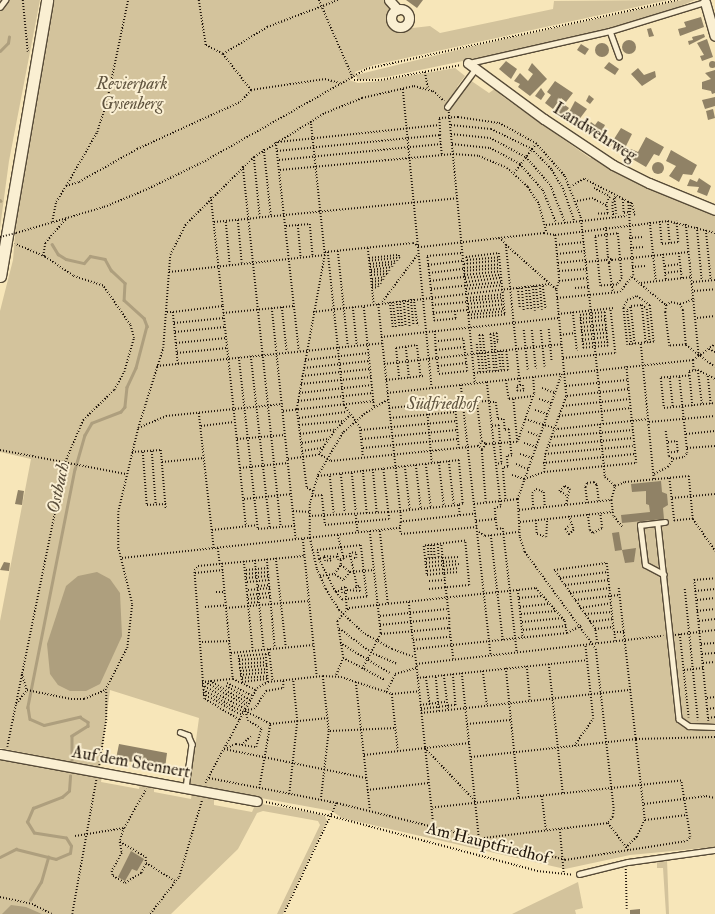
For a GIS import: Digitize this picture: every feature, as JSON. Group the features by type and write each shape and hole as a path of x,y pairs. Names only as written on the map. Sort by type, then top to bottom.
{"street":[{"path":"0,276 3,239 47,0"},
{"path":"389,0 398,10"},
{"path":"705,2 715,36"},
{"name":"Landwehrweg","path":"472,66 557,128 613,165 663,190 715,210"},
{"name":"Auf dem Stennert","path":"3,755 257,801"}],"lane":[{"path":"0,7 5,0"},
{"path":"447,107 472,66 610,31 705,2"},
{"path":"610,31 618,56"},
{"path":"664,575 645,565 640,525 658,525 665,522"},
{"path":"658,525 679,719 689,726 715,727"},
{"path":"180,732 188,735 192,741 186,788"},
{"path":"579,874 628,862 715,850"}],"path":[{"path":"23,0 28,57"},
{"path":"52,222 56,202 97,132 106,105 128,0"},
{"path":"199,0 203,39 206,45 223,54 251,90"},
{"path":"319,0 352,76 358,81 472,66"},
{"path":"223,54 267,26 323,8 338,0"},
{"path":"3,239 16,233 67,218 143,191 205,161 366,69 676,0"},
{"path":"425,72 428,88"},
{"path":"66,186 79,182 137,149 240,102 251,90 325,79 340,83"},
{"path":"72,914 84,835 106,720 106,690 123,658 132,622 132,604 121,558 118,519 131,452 158,366 167,312 169,272 177,238 211,197 264,149 311,121 349,102 404,89 428,88 442,98 450,117 475,383"},
{"path":"404,89 415,202 425,332 432,388"},
{"path":"442,155 438,118 450,117 494,122 536,144 556,163 571,187 577,201 582,221 603,424"},
{"path":"311,121 344,404 346,412 355,421 360,430 363,457"},
{"path":"276,142 439,125"},
{"path":"450,125 491,129 532,149 552,170 564,188 574,222"},
{"path":"451,134 490,138 526,157 551,186 565,222"},
{"path":"277,151 440,135"},
{"path":"276,142 299,351"},
{"path":"279,160 441,144"},
{"path":"452,144 490,148 520,164 543,190 556,224"},
{"path":"514,173 536,144"},
{"path":"264,149 271,216"},
{"path":"280,170 453,154 486,158 514,173 534,194 546,225 547,234"},
{"path":"254,157 261,217"},
{"path":"244,166 281,527"},
{"path":"557,298 620,292 632,277 628,224 631,203 584,179 571,187"},
{"path":"594,188 610,197 606,205 608,214 598,214"},
{"path":"613,218 613,214 616,214 614,198 616,195"},
{"path":"211,197 246,526"},
{"path":"214,222 457,198"},
{"path":"577,201 592,198 606,205"},
{"path":"623,200 624,213 629,215"},
{"path":"628,202 629,215"},
{"path":"546,225 629,215"},
{"path":"43,256 45,243 67,218"},
{"path":"238,220 242,264"},
{"path":"226,221 230,265"},
{"path":"327,252 413,243 418,246 547,234 555,235 583,229 660,221 676,221 697,226 715,233"},
{"path":"660,221 662,244 678,242 676,221"},
{"path":"668,221 670,243"},
{"path":"650,222 656,281"},
{"path":"286,226 310,224 313,256"},
{"path":"686,224 694,291 699,357"},
{"path":"298,225 301,258"},
{"path":"697,226 702,281"},
{"path":"558,263 606,260 608,257 606,227"},
{"path":"706,230 711,280"},
{"path":"618,233 622,278 612,286 600,286 595,236 607,234 618,233"},
{"path":"544,472 543,463 545,454 566,396 556,289 559,281 555,235"},
{"path":"629,238 643,237"},
{"path":"499,238 556,289"},
{"path":"3,239 43,256 74,276 103,286 130,325 134,338 124,372 114,390 82,420 65,462 16,704 3,755"},
{"path":"556,245 584,242"},
{"path":"506,244 520,385"},
{"path":"630,248 644,247"},
{"path":"368,248 374,305"},
{"path":"338,251 348,346"},
{"path":"557,254 585,251"},
{"path":"313,491 307,488 296,409 313,312 327,252"},
{"path":"609,263 612,260 689,252"},
{"path":"455,311 456,319 434,322 427,256 462,253"},
{"path":"679,253 682,279"},
{"path":"381,303 418,254"},
{"path":"467,264 466,257 499,254 505,308 505,315 469,319"},
{"path":"663,254 666,280"},
{"path":"169,272 326,255"},
{"path":"369,258 399,255 397,258"},
{"path":"608,257 612,260"},
{"path":"372,288 378,287 378,284 384,274 397,258"},
{"path":"369,264 397,258"},
{"path":"463,264 500,260"},
{"path":"606,260 609,263 613,292"},
{"path":"369,264 394,261"},
{"path":"428,265 463,261"},
{"path":"369,264 392,264"},
{"path":"429,273 500,264"},
{"path":"665,266 680,264"},
{"path":"632,267 645,266"},
{"path":"370,270 389,268"},
{"path":"464,269 500,268"},
{"path":"558,271 587,269"},
{"path":"370,272 387,271"},
{"path":"465,277 501,271"},
{"path":"665,273 681,271"},
{"path":"371,276 384,274"},
{"path":"430,281 501,274"},
{"path":"371,279 383,277"},
{"path":"632,277 666,305 669,346 686,345"},
{"path":"465,282 501,278"},
{"path":"559,281 588,278"},
{"path":"641,283 692,278"},
{"path":"693,282 715,280"},
{"path":"371,282 380,281"},
{"path":"430,289 502,282"},
{"path":"372,285 378,284"},
{"path":"313,312 374,305 393,301 550,284"},
{"path":"466,289 502,285"},
{"path":"540,285 542,310"},
{"path":"543,285 546,310"},
{"path":"532,286 535,311"},
{"path":"536,286 539,310"},
{"path":"522,287 524,312"},
{"path":"526,287 528,311"},
{"path":"529,287 532,311"},
{"path":"574,288 589,287"},
{"path":"518,288 520,308"},
{"path":"694,291 715,289"},
{"path":"467,298 503,294"},
{"path":"467,302 504,297"},
{"path":"631,297 643,298 650,305 654,342 646,343 626,345 622,312 627,300 631,297"},
{"path":"411,299 414,326"},
{"path":"414,299 418,326"},
{"path":"666,305 680,304 694,299"},
{"path":"404,300 406,327"},
{"path":"408,300 410,327"},
{"path":"432,305 504,300"},
{"path":"393,301 396,328"},
{"path":"397,301 400,328"},
{"path":"400,301 403,328"},
{"path":"390,302 393,328"},
{"path":"378,304 394,467 400,511 401,534 477,527"},
{"path":"468,310 504,304"},
{"path":"680,304 686,345 699,357 715,367"},
{"path":"642,305 646,343"},
{"path":"630,306 642,305 647,309 650,343"},
{"path":"167,312 223,306"},
{"path":"223,313 294,306"},
{"path":"364,306 374,406"},
{"path":"630,306 635,344"},
{"path":"630,306 627,310 631,345"},
{"path":"282,307 287,352"},
{"path":"353,307 357,345"},
{"path":"272,308 296,540"},
{"path":"433,313 505,308"},
{"path":"563,358 615,353 610,308"},
{"path":"558,314 614,308"},
{"path":"468,315 505,311"},
{"path":"173,312 178,364"},
{"path":"573,312 577,351"},
{"path":"605,312 608,346 583,348 580,315 592,313 605,312"},
{"path":"580,319 605,316"},
{"path":"696,318 715,316"},
{"path":"174,323 224,318"},
{"path":"381,337 559,318"},
{"path":"580,323 606,320"},
{"path":"581,327 606,325"},
{"path":"175,332 225,327"},
{"path":"549,328 552,362"},
{"path":"581,331 607,329"},
{"path":"524,330 528,370"},
{"path":"532,330 536,369"},
{"path":"541,330 545,366"},
{"path":"435,331 436,350 439,374 467,371 463,339 436,342"},
{"path":"560,335 575,333"},
{"path":"582,335 607,333"},
{"path":"494,371 490,334 494,334 497,371"},
{"path":"483,372 479,335 483,335 487,372"},
{"path":"582,340 608,337"},
{"path":"176,343 226,338"},
{"path":"583,344 608,342"},
{"path":"158,366 382,343"},
{"path":"477,344 480,372"},
{"path":"471,345 480,344"},
{"path":"384,364 561,344"},
{"path":"641,344 654,479"},
{"path":"387,393 693,360 715,344"},
{"path":"399,379 396,348 417,345 421,377"},
{"path":"406,346 410,378"},
{"path":"436,350 465,347"},
{"path":"177,353 227,348"},
{"path":"709,349 715,352"},
{"path":"474,373 508,370 506,350"},
{"path":"499,351 501,370"},
{"path":"502,351 504,370"},
{"path":"488,352 490,372"},
{"path":"305,360 369,353"},
{"path":"251,356 270,528"},
{"path":"239,357 258,529 295,526"},
{"path":"693,360 694,370"},
{"path":"303,368 369,361"},
{"path":"438,366 466,363"},
{"path":"512,475 524,479 544,472 636,463 626,367"},
{"path":"302,376 370,369"},
{"path":"698,370 702,405"},
{"path":"692,406 689,371 698,370 715,379"},
{"path":"480,838 608,823 614,815 596,649 581,626 525,552 520,532 518,499 539,436 563,374"},
{"path":"708,375 711,404"},
{"path":"386,380 424,376"},
{"path":"689,376 661,378 664,408 715,403"},
{"path":"300,384 371,377"},
{"path":"517,442 533,396 533,377"},
{"path":"670,377 673,408"},
{"path":"654,474 668,467 673,459 684,457 688,448 680,377"},
{"path":"506,380 509,399 533,396"},
{"path":"566,386 628,380"},
{"path":"487,382 501,507 495,508 497,529 503,528 517,652"},
{"path":"299,393 372,385"},
{"path":"462,385 484,595 492,655"},
{"path":"542,388 555,393"},
{"path":"566,396 629,389"},
{"path":"298,401 373,393"},
{"path":"513,399 517,442"},
{"path":"539,399 551,403"},
{"path":"563,406 630,399"},
{"path":"388,400 374,406 355,421 326,458 313,491 309,516 310,538 320,576 343,614 377,642 414,657"},
{"path":"283,411 374,402"},
{"path":"455,402 459,448"},
{"path":"389,408 455,402 496,402 498,419 504,419 505,430 510,429 512,456 507,456 508,467 503,468 506,500"},
{"path":"477,402 482,441 486,444 517,442"},
{"path":"138,428 160,418 282,404"},
{"path":"426,405 432,463"},
{"path":"559,416 631,408"},
{"path":"535,410 547,414"},
{"path":"298,418 346,412"},
{"path":"390,418 456,412"},
{"path":"199,413 214,549"},
{"path":"319,454 335,430 350,415"},
{"path":"649,422 715,416"},
{"path":"525,419 554,429 648,419"},
{"path":"299,425 344,421"},
{"path":"360,430 457,421"},
{"path":"200,426 235,422"},
{"path":"600,424 605,477 615,486"},
{"path":"492,426 499,425 502,464 496,464"},
{"path":"300,434 335,430"},
{"path":"361,439 457,430"},
{"path":"552,437 633,430"},
{"path":"666,431 669,453 673,459"},
{"path":"686,434 715,431"},
{"path":"528,432 539,436"},
{"path":"237,439 285,434"},
{"path":"549,446 633,438"},
{"path":"301,443 328,439"},
{"path":"362,448 458,439"},
{"path":"288,459 319,454 331,461 478,446 482,441"},
{"path":"668,442 677,441 678,452 669,453"},
{"path":"524,443 536,447"},
{"path":"486,444 482,450 486,502"},
{"path":"478,446 482,450"},
{"path":"545,454 634,446"},
{"path":"688,448 715,446"},
{"path":"302,451 322,448"},
{"path":"0,450 126,474"},
{"path":"131,452 161,450 166,509"},
{"path":"152,451 156,505"},
{"path":"143,452 147,505 166,504"},
{"path":"520,454 532,458"},
{"path":"543,463 635,454"},
{"path":"162,462 204,458"},
{"path":"318,476 459,460 463,504 356,515"},
{"path":"449,461 454,505"},
{"path":"439,462 444,506"},
{"path":"240,468 288,463"},
{"path":"426,464 431,508"},
{"path":"516,464 528,469"},
{"path":"416,465 421,509"},
{"path":"405,466 410,510"},
{"path":"312,496 322,495 325,525 388,519 383,468"},
{"path":"373,469 377,513"},
{"path":"362,470 367,514"},
{"path":"352,473 358,533"},
{"path":"341,474 345,512"},
{"path":"330,475 334,513"},
{"path":"615,486 625,482 689,476 693,519 715,551"},
{"path":"670,478 674,520 693,519"},
{"path":"587,502 585,487 587,483 594,482 597,485 599,501"},
{"path":"566,496 559,492 565,486 570,489 566,496 566,505"},
{"path":"615,486 611,500 612,512 622,527"},
{"path":"534,508 532,493 536,489 544,492 545,507"},
{"path":"243,499 292,494"},
{"path":"672,498 715,494"},
{"path":"474,504 518,499"},
{"path":"519,510 611,500"},
{"path":"459,505 460,516"},
{"path":"293,511 310,512"},
{"path":"309,516 356,511"},
{"path":"520,522 612,512"},
{"path":"588,514 590,530 593,532 602,528 600,513"},
{"path":"401,522 476,514"},
{"path":"569,516 570,525 574,530 569,535 564,529 570,525"},
{"path":"476,521 496,519"},
{"path":"536,520 536,534 546,538 547,519"},
{"path":"212,530 257,525"},
{"path":"121,558 400,528"},
{"path":"380,530 388,604"},
{"path":"362,669 381,634 370,531"},
{"path":"478,531 483,535 520,532"},
{"path":"338,535 340,554 343,557"},
{"path":"491,535 503,640"},
{"path":"302,539 317,677"},
{"path":"429,589 469,585 465,542 424,546 427,575 459,572"},
{"path":"434,544 436,558"},
{"path":"438,544 439,557"},
{"path":"441,544 453,659"},
{"path":"362,545 367,597 342,600 325,575 319,559 317,550 362,545"},
{"path":"428,545 429,558"},
{"path":"431,545 432,558"},
{"path":"218,548 223,570 233,679"},
{"path":"335,676 343,658 337,621 346,610 345,593 347,590 354,589 360,591 357,586 355,572 354,558 356,558 356,552 350,553 351,556"},
{"path":"319,559 330,555 330,558 338,557 340,554"},
{"path":"239,720 205,700 203,694 199,646 202,642 194,573 196,566 304,556"},
{"path":"334,574 341,565 341,560 343,557 351,556 354,558"},
{"path":"338,557 341,560"},
{"path":"426,559 458,557"},
{"path":"276,558 286,647"},
{"path":"267,559 276,648"},
{"path":"255,560 264,650"},
{"path":"244,561 253,651"},
{"path":"426,563 458,561"},
{"path":"597,643 594,629 590,622 554,570 607,563 615,642"},
{"path":"426,567 459,564"},
{"path":"341,565 350,572 374,570"},
{"path":"245,570 268,568"},
{"path":"427,571 459,568"},
{"path":"194,573 223,570"},
{"path":"246,574 268,572"},
{"path":"343,581 350,572"},
{"path":"560,578 608,572"},
{"path":"320,576 334,574 343,581 344,587 347,590"},
{"path":"246,578 268,576"},
{"path":"709,727 694,580 715,578"},
{"path":"246,582 269,580"},
{"path":"429,581 445,580"},
{"path":"564,585 609,580"},
{"path":"258,586 269,585"},
{"path":"354,589 357,586"},
{"path":"341,591 344,587"},
{"path":"247,590 270,588"},
{"path":"346,610 536,588 563,618 567,633"},
{"path":"570,593 610,588"},
{"path":"618,588 645,820 637,837 627,847"},
{"path":"684,589 698,726"},
{"path":"696,591 715,589"},
{"path":"518,590 523,638"},
{"path":"335,591 345,593"},
{"path":"216,592 225,592"},
{"path":"248,595 270,593"},
{"path":"575,600 619,595"},
{"path":"519,598 542,596"},
{"path":"248,599 271,597"},
{"path":"696,600 715,598"},
{"path":"226,608 309,600"},
{"path":"248,603 259,602"},
{"path":"409,602 433,826"},
{"path":"580,608 611,603"},
{"path":"520,607 550,604"},
{"path":"205,607 226,605"},
{"path":"380,616 448,609"},
{"path":"697,611 715,609"},
{"path":"521,614 556,610"},
{"path":"585,614 612,612"},
{"path":"380,625 449,618"},
{"path":"522,622 563,618"},
{"path":"590,622 613,619"},
{"path":"698,621 715,619"},
{"path":"523,630 566,626"},
{"path":"414,649 567,633 581,626"},
{"path":"594,629 614,627"},
{"path":"338,628 371,653 396,664"},
{"path":"381,634 449,628"},
{"path":"416,664 715,630"},
{"path":"614,632 624,632"},
{"path":"680,634 689,726"},
{"path":"413,640 450,636"},
{"path":"202,642 230,641"},
{"path":"340,643 367,661 390,673"},
{"path":"701,644 715,643"},
{"path":"231,653 314,644"},
{"path":"574,746 593,718 586,644"},
{"path":"269,649 273,682"},
{"path":"702,654 715,653"},
{"path":"266,654 268,682"},
{"path":"242,682 238,656 270,654"},
{"path":"239,660 266,658"},
{"path":"343,658 385,680"},
{"path":"417,678 587,660"},
{"path":"239,664 266,662"},
{"path":"703,663 715,662"},
{"path":"549,664 564,793"},
{"path":"239,668 267,665"},
{"path":"527,666 530,701"},
{"path":"386,692 395,674 416,668"},
{"path":"506,668 519,798"},
{"path":"684,670 703,668"},
{"path":"240,671 267,669"},
{"path":"483,671 487,706"},
{"path":"240,675 268,672"},
{"path":"462,673 480,838"},
{"path":"16,704 19,704 27,691 22,674"},
{"path":"453,674 456,709"},
{"path":"444,675 448,710"},
{"path":"242,678 268,676"},
{"path":"321,800 326,770 329,731 323,676"},
{"path":"419,691 392,694 335,676 268,682 256,690 252,696 208,778 370,809 565,860 688,841 687,815 681,781 476,802 432,808"},
{"path":"436,676 439,711"},
{"path":"426,677 430,712"},
{"path":"203,682 233,679 256,690"},
{"path":"242,682 268,679"},
{"path":"224,689 229,680"},
{"path":"289,794 294,763 297,721 293,680"},
{"path":"210,681 248,703"},
{"path":"202,685 244,710 254,709 266,691 283,688 283,681"},
{"path":"203,682 247,706"},
{"path":"356,682 370,809"},
{"path":"227,683 252,696"},
{"path":"226,686 250,700"},
{"path":"203,689 270,724 328,718"},
{"path":"27,691 79,700 106,690"},
{"path":"421,713 631,690"},
{"path":"203,694 242,716"},
{"path":"392,694 398,751"},
{"path":"707,698 715,697"},
{"path":"420,705 447,702"},
{"path":"421,709 456,705"},
{"path":"707,709 715,708"},
{"path":"230,715 233,710"},
{"path":"241,744 256,747 262,732 248,721 244,710"},
{"path":"708,718 715,717"},
{"path":"467,724 511,720"},
{"path":"259,788 270,724"},
{"path":"329,731 396,728"},
{"path":"224,749 241,744 251,736"},
{"path":"471,757 636,739 715,737"},
{"path":"364,755 469,743"},
{"path":"425,748 476,802"},
{"path":"224,749 366,778"},
{"path":"120,842 146,857 146,863 141,873 125,883 113,876 112,872 122,854 120,842 124,828 145,792 147,781"},
{"path":"367,790 429,783"},
{"path":"150,914 175,881 191,843 203,791"},
{"path":"542,796 546,830"},
{"path":"644,804 706,796 715,798"},
{"name":"Am Hauptfriedhof","path":"257,801 331,816 537,871 579,874"},
{"path":"284,914 337,803"},
{"path":"645,820 687,815"},
{"path":"608,823 628,850"},
{"path":"75,836 124,828"},
{"path":"560,829 565,860 564,874"},
{"path":"628,862 628,909"},
{"path":"146,863 175,881"},
{"path":"0,897 32,904 52,914"}],"green space":[{"path":"0,0 40,0 9,161 0,228"},
{"name":"Südfriedhof","path":"54,0 384,0 390,6 388,22 395,30 430,26 440,33 553,9 554,1 668,0 374,65 355,72 356,75 474,46 682,0 695,0 654,17 585,35 387,77 358,80 356,76 349,80 358,83 380,81 455,68 465,76 457,87 462,91 470,80 489,93 496,88 502,96 590,158 595,157 652,189 715,214 715,847 630,855 565,869 342,818 332,811 190,785 199,718 110,690 100,768 0,748 0,621 31,459 0,452 0,311 13,260 17,212"},
{"path":"0,758 102,776 101,782 139,789 140,783 154,786 154,792 191,799 192,793 214,797 214,805 252,812 256,803 325,816 327,821 283,914 277,914 320,825 318,821 263,811 257,813 238,849 171,914 0,914"},
{"path":"667,859 669,914 666,914 663,868 657,868 657,860"},
{"path":"578,882 583,908 575,910 576,914 512,914"}],"shaded area":[{"path":"97,572 110,579 120,593 122,636 100,684 86,691 70,691 58,685 50,674 47,644 66,586 78,576"},
{"path":"11,905 26,907 42,914 2,914"}],"building":[{"path":"406,0 423,0 417,8"},
{"path":"701,17 704,27 680,36 678,29 686,27 684,22"},
{"path":"651,28 654,36 649,37 647,29"},
{"path":"704,34 705,37 689,45 688,41 693,40 692,37"},
{"path":"707,39 713,57 702,61 700,56 704,55 697,43"},
{"path":"629,40 634,42 636,47 634,52 629,54 624,52 622,47 624,42"},
{"path":"602,43 607,45 609,50 607,55 602,57 597,55 595,50 597,45"},
{"path":"581,44 589,49 585,55 577,50"},
{"path":"712,60 715,61 715,67 712,68 709,67 708,64 709,61"},
{"path":"506,61 517,69 511,79 499,69"},
{"path":"609,62 619,69 615,75 604,68"},
{"path":"532,63 547,79 530,96 518,87 520,84 514,81 520,73 528,81 533,74 528,70"},
{"path":"638,68 644,75 655,71 656,77 642,86 631,74"},
{"path":"715,70 715,93 712,94 711,91 702,89 702,82 711,79 705,73"},
{"path":"555,81 573,93 566,102 561,98 553,109 545,103 551,95 547,92"},
{"path":"541,88 545,94 541,100 535,96"},
{"path":"589,95 594,99 590,104 586,101"},
{"path":"715,97 715,106 705,109 702,100"},
{"path":"575,101 587,109 575,125 566,118"},
{"path":"562,103 569,108 563,116 556,111"},
{"path":"713,109 715,118 708,120 706,111"},
{"path":"583,121 589,125 591,122 595,125 598,121 605,125 602,131 606,137 602,142 579,127"},
{"path":"621,128 632,134 622,154 613,146 618,141 614,139"},
{"path":"646,137 664,147 659,156 654,154 646,167 627,156 631,149 638,152"},
{"path":"609,139 614,141 610,147 605,144"},
{"path":"671,150 697,165 692,175 683,174 679,182 669,176 676,166 666,161"},
{"path":"656,162 660,162 664,168 660,174 656,174 652,170 652,166"},
{"path":"699,178 711,186 707,196 697,192 699,187 687,186 690,179 697,182"},
{"path":"661,481 662,492 667,494 668,505 663,508 664,519 622,523 621,515 650,512 649,505 646,504 646,491 632,492 631,484"},
{"path":"18,490 24,491 22,505 15,504"},
{"path":"619,532 622,550 615,551 612,533"},
{"path":"636,548 634,562 625,563 622,550"},
{"path":"4,562 10,563 9,571 0,570"},
{"path":"119,744 167,753 165,768 116,759"},
{"path":"131,851 144,859 137,871 132,869 125,881 118,877"},
{"path":"640,909 640,914 630,914 630,910"}],"waterway":[{"name":"Ostbach","path":"0,51 8,43 9,37"},
{"name":"Ostbach","path":"52,244 58,254 66,259 84,263 90,256 105,259 111,270 125,283 124,300 144,318 147,326 136,368 127,387 125,407 121,412 92,423 85,435 75,469 28,707 30,719 44,725 80,717 88,722 88,726 72,736 72,762"},
{"name":"Ostbach","path":"0,857 16,849 56,859 70,853 71,846 66,838 34,833 27,822 33,808 62,797 69,791 70,776"},
{"path":"30,900 41,882 48,857"}],"park label":[{"name":"Revierpark Gysenberg","path":"132,94"}]}
